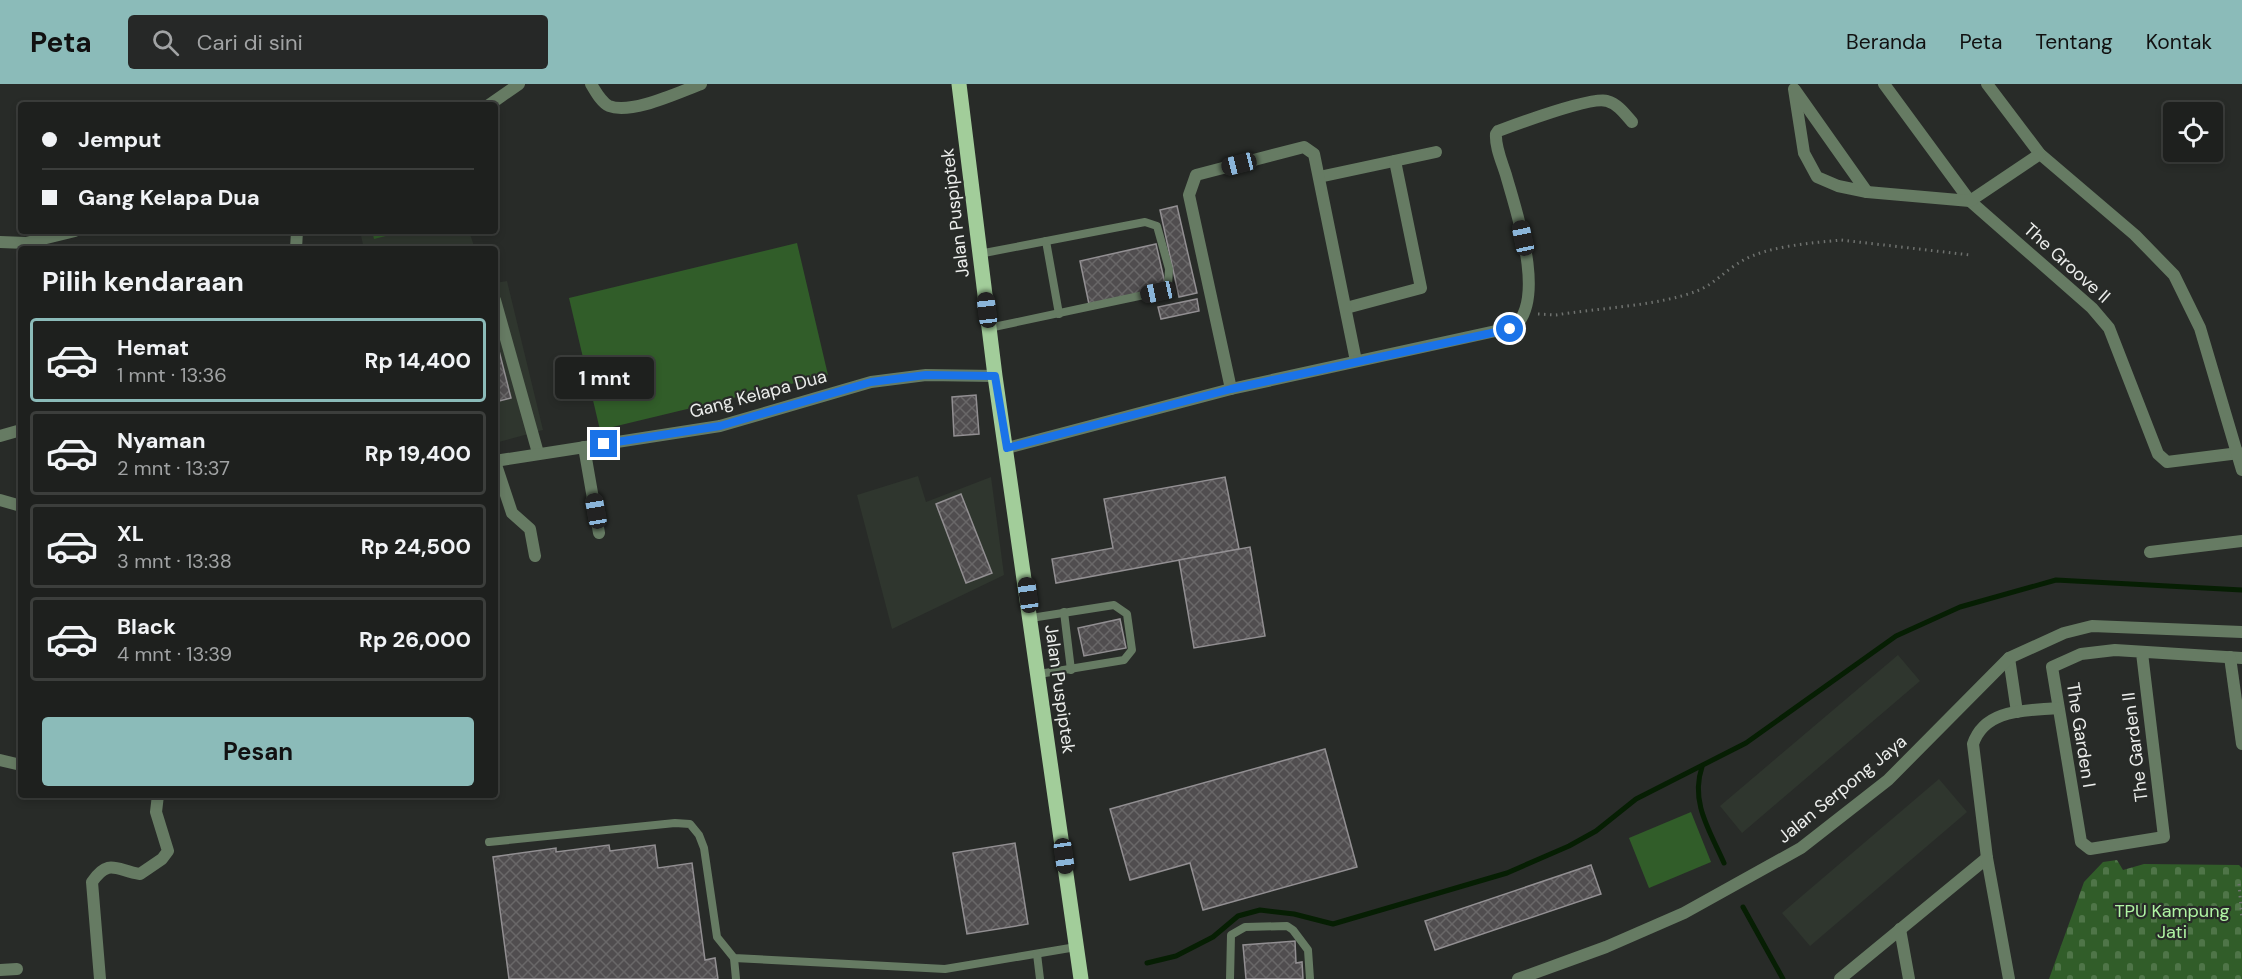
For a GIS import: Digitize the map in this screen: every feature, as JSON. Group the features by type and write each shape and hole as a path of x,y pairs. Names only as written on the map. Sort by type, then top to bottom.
{"main road":[{"name":"Jalan Puspiptek","path":"959,84 995,376 1081,979"}],"street":[{"path":"493,102 519,84"},
{"path":"591,84 607,105 616,107 650,102 701,84"},
{"name":"The Groove II","path":"1884,84 1970,201 2092,309 2109,328 2158,454 2168,462 2238,453"},
{"path":"1987,84 2040,154 2135,235 2175,275 2200,328 2242,470"},
{"path":"1792,86 1804,153 1817,177 1838,186 1867,192 1970,201 2040,154"},
{"path":"1792,86 1867,192"},
{"path":"1007,448 1231,389 1510,329 1518,324 1524,314 1529,290 1523,238 1496,134 1498,130 1595,100 1609,102 1632,122"},
{"path":"1231,389 1189,195 1193,178 1196,175 1304,147 1314,154 1356,361"},
{"path":"1319,177 1436,152"},
{"path":"1346,308 1421,288 1395,161"},
{"path":"0,242 26,243 63,234"},
{"path":"498,311 538,453"},
{"name":"Gang Kelapa Dua","path":"498,461 538,453 720,426 871,382 926,375 995,376"},
{"path":"0,436 18,431"},
{"path":"584,447 599,532"},
{"path":"498,471 512,513 530,529 535,556"},
{"path":"0,500 18,505"},
{"path":"2150,552 2242,541"},
{"name":"Jalan Serpong Jaya","path":"1518,979 1606,947 1684,912 1801,848 1888,780 2009,658 2064,633 2092,626 2242,632"},
{"name":"The Garden I","path":"2164,837 2090,849 2081,842 2052,667 2082,654 2115,650 2236,657"},
{"name":"The Garden II","path":"2142,653 2164,837"},
{"path":"2236,657 2242,744"},
{"path":"2009,658 2017,712"},
{"path":"2009,979 1987,858 1973,744 1977,731 1988,721 2017,712 2058,708"},
{"path":"0,760 18,764"},
{"path":"100,979 92,882 100,871 115,866 140,874 162,859 168,851 156,812 158,798"},
{"path":"1840,979 1987,858"},
{"path":"1900,929 1909,979"},
{"path":"0,970 16,969"}],"lane":[{"path":"980,254 1145,222 1157,226 1169,269 1169,282 1165,290 989,328"},
{"path":"1046,241 1059,314"},
{"path":"1031,618 1108,604 1120,608 1127,614 1132,650 1124,660 1038,674"},
{"path":"1064,612 1071,670"},
{"path":"489,842 675,823 690,824 699,835 704,848 717,937 734,958 736,979"},
{"path":"1230,979 1231,935 1245,927 1287,926 1300,936 1308,950 1310,979"},
{"path":"734,958 945,969 1076,947"},
{"path":"1037,954 1040,979"},
{"path":"945,969 947,979"}],"path":[{"path":"1524,314 1556,315 1677,297 1699,290 1744,260 1761,253 1829,241 1841,240 1970,255"},
{"path":"2239,884 2242,918"}],"shaded area":[{"path":"361,234 470,234 474,246 363,246"},
{"path":"507,281 543,430 498,442 498,282"},
{"path":"918,476 926,502 991,477 1004,575 892,629 857,495"},
{"path":"1898,655 1920,681 1742,833 1720,806"},
{"path":"1939,779 1967,812 1810,946 1782,913"}],"green space":[{"path":"373,234 394,234 374,239"},
{"path":"797,243 828,375 600,430 569,298"},
{"path":"1691,812 1711,862 1649,888 1629,838"},
{"name":"TPU Kampung Jati","path":"2117,860 2123,870 2144,864 2239,865 2242,868 2242,979 2049,979 2084,882 2103,862"}],"building":[{"path":"1177,206 1197,293 1179,297 1160,210"},
{"path":"1156,244 1167,292 1090,309 1080,261"},
{"path":"1197,299 1199,311 1161,319 1158,307"},
{"path":"498,347 511,398 498,401"},
{"path":"976,395 979,434 954,436 952,397"},
{"path":"1225,477 1239,549 1056,583 1052,559 1113,548 1104,499"},
{"path":"961,494 992,573 966,583 936,504"},
{"path":"1250,547 1265,636 1194,648 1179,560"},
{"path":"1120,619 1126,648 1084,656 1078,628"},
{"path":"1325,749 1357,867 1203,910 1190,863 1130,880 1110,809"},
{"path":"1015,843 1028,924 967,934 953,853"},
{"path":"609,845 610,851 655,845 658,868 692,863 705,960 715,958 718,979 509,979 493,857 556,848 556,852"},
{"path":"1591,865 1601,894 1435,950 1425,921"},
{"path":"1295,941 1296,963 1302,962 1303,979 1246,979 1243,945"}],"waterway":[{"path":"1147,963 1176,956 1213,937 1238,916 1260,910 1294,914 1333,924 1507,873 1569,846 1596,831 1636,799 1746,743 1896,636 1960,607 2056,580 2242,590"},
{"path":"1702,767 1698,792 1700,804 1724,863"},
{"path":"1743,907 1783,979"}],"route":[{"path":"604,444 720,426 871,382 926,375 995,376 1007,448 1231,389 1510,329"}]}
